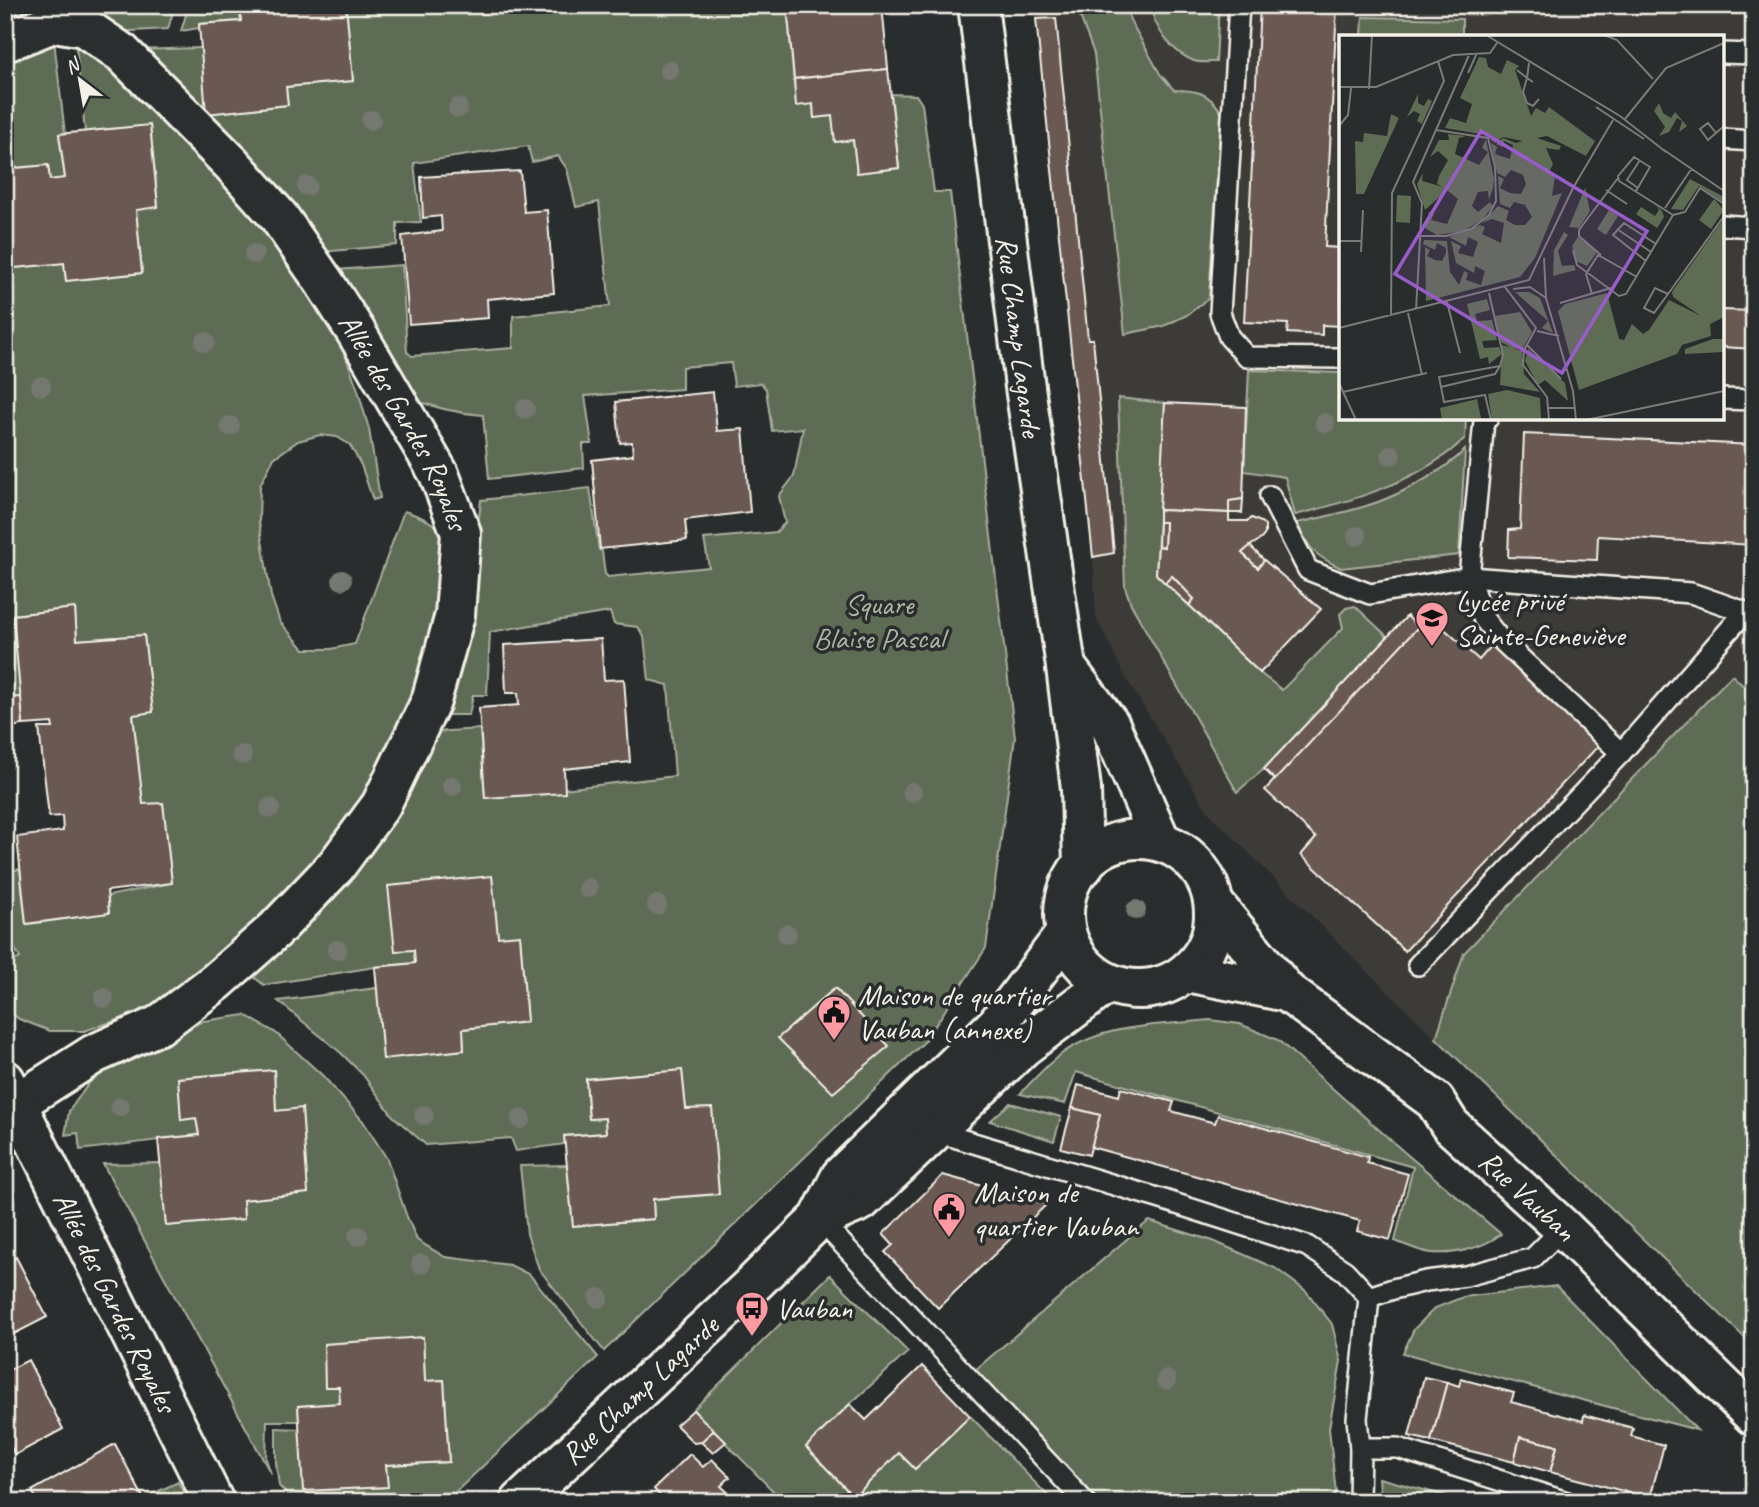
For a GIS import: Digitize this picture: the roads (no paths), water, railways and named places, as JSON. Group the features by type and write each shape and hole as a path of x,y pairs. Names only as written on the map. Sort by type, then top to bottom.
{"main road":[{"name":"Rue Champ Lagarde","path":"978,5 1025,387 1081,789 1083,867"},
{"name":"Allée des Gardes Royales","path":"5,41 55,22 84,27 122,53 232,164 279,217 356,332 439,474 461,533 455,615 432,701 381,805 336,866 275,930 216,982 159,1025 11,1091 214,1502"},
{"name":"Rue Champ Lagarde","path":"1066,667 1110,725 1161,842"},
{"path":"1142,839 1161,842 1182,850 1197,866 1215,905 1210,941 1196,964 1187,972 1154,989 1130,989 1108,983 1089,971 1075,954 1066,933 1064,910 1069,889 1083,867 1098,852 1122,841 1142,839"},
{"name":"Rue Vauban","path":"1215,905 1287,992 1435,1101 1450,1125 1563,1228 1754,1416"},
{"name":"Rue Champ Lagarde","path":"927,1115 1066,933"},
{"name":"Rue Vauban","path":"1187,972 1287,992"},
{"name":"Rue Champ Lagarde","path":"531,1498 819,1219 841,1175 1023,1047 1108,983"}],"lane":[{"path":"1239,5 1220,313 1228,337 1247,357 1339,359"},
{"path":"1724,53 1754,54"},
{"path":"1724,139 1754,141"},
{"path":"1724,225 1754,227"},
{"path":"1724,399 1754,400"},
{"path":"1485,420 1469,577 1483,618 1499,638 1621,753"},
{"path":"1270,496 1308,570 1370,594 1469,577 1691,593 1749,614 1621,753 1418,964"},
{"path":"927,1115 947,1135 1307,1246 1345,1271 1369,1297 1357,1419 1360,1448 1359,1502"},
{"path":"819,1219 1085,1502"},
{"path":"1369,1297 1426,1281 1466,1276 1533,1258 1563,1228"},
{"path":"1360,1448 1398,1448 1567,1502"}],"place":[{"name":"Lycée privé Sainte-Geneviève","path":"1432,648"},
{"name":"Maison de quartier Vauban (annexe)","path":"834,1042"},
{"name":"Maison de quartier Vauban","path":"949,1239"},
{"name":"Vauban","path":"752,1338"}],"park label":[{"name":"Square Blaise Pascal","path":"879,621"}]}
